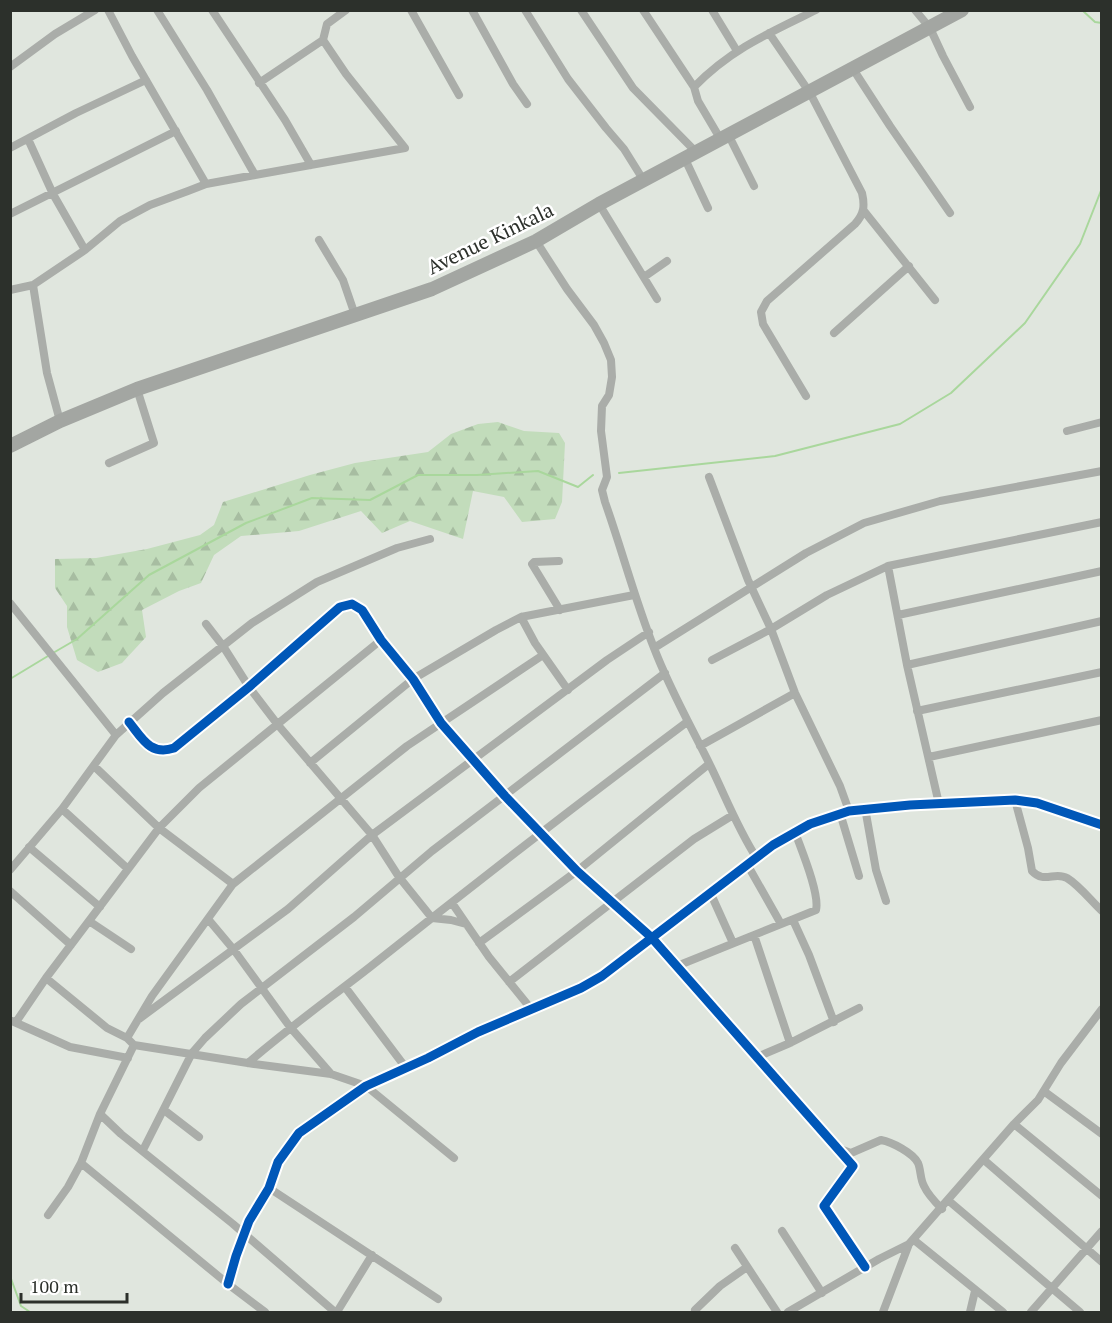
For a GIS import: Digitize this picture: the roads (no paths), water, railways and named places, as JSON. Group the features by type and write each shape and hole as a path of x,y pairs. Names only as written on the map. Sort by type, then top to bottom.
{"main road":[{"name":"Avenue Kinkala","path":"10,446 60,421 137,389 432,289 536,241 599,204 962,10"}],"street":[{"path":"10,67 55,34 95,10"},
{"path":"108,10 206,184"},
{"path":"157,10 207,90 255,175"},
{"path":"212,10 285,120 311,165"},
{"path":"259,83 322,40 327,24 346,10"},
{"path":"411,10 459,95"},
{"path":"472,10 513,84 527,104"},
{"path":"525,10 568,79 624,149 644,181"},
{"path":"581,10 633,88 691,156 708,208"},
{"path":"643,10 694,87 698,101 725,138 754,186"},
{"path":"712,10 737,51"},
{"path":"694,87 710,70 737,51 816,10"},
{"path":"915,10 930,28 970,107"},
{"path":"769,33 810,93 862,193 865,204 864,211 855,224 767,301 761,312 763,324 806,396"},
{"path":"10,290 33,285 85,250 120,221 150,205 206,184 405,148 322,40"},
{"path":"854,69 950,213"},
{"path":"10,148 146,80"},
{"path":"10,214 176,131"},
{"path":"28,140 53,194 85,250"},
{"path":"599,204 657,299"},
{"path":"864,211 935,300"},
{"path":"319,240 343,280 355,315"},
{"path":"536,241 604,343 610,360 612,377 609,395 602,406 601,431 607,477 602,489 634,595 654,648 687,722 756,857"},
{"path":"644,277 667,261"},
{"path":"834,333 909,266"},
{"path":"33,285 47,373 60,421"},
{"path":"109,464 154,443 137,389"},
{"path":"1067,431 1101,422"},
{"path":"654,648 806,553 864,523 940,501 1101,471"},
{"path":"709,477 795,693 840,786 859,876"},
{"path":"712,660 771,629 827,595 888,566 1101,522"},
{"path":"10,870 62,809 116,735 252,623 316,582 397,548 430,539"},
{"path":"559,561 532,564 560,610"},
{"path":"888,566 907,665 939,804"},
{"path":"898,615 1101,571"},
{"path":"310,763 413,679 520,617 634,595"},
{"path":"10,603 116,735"},
{"path":"129,722 149,746 164,752 174,748 249,687 340,607 346,604 357,606 413,679 441,723 577,871 651,938 853,1166 824,1206 865,1267"},
{"path":"520,617 568,690"},
{"path":"907,665 1101,621"},
{"path":"206,624 278,725 372,835 399,877 432,918 466,924"},
{"path":"139,1019 288,909 372,835 649,632"},
{"path":"128,1058 70,1047 13,1021 159,828 199,788 381,640"},
{"path":"127,1038 157,989 233,884 407,746 543,655"},
{"path":"917,711 1101,672"},
{"path":"142,1150 192,1053 218,1025 262,986 354,917 399,877 665,673"},
{"path":"700,746 795,693"},
{"path":"929,757 1101,720"},
{"path":"248,1063 290,1027 687,722"},
{"path":"480,943 577,871 709,764"},
{"path":"94,766 159,828 233,884"},
{"path":"1015,800 1032,871 1043,878 1060,876 1069,879 1101,911"},
{"path":"228,1284 249,1221 269,1188 278,1162 299,1133 366,1086 478,1032 581,988 602,976 756,857 795,832 845,812 865,808 1015,800 1037,803 1101,825"},
{"path":"865,808 876,870 886,901"},
{"path":"62,809 128,869"},
{"path":"508,982 694,839 733,815"},
{"path":"677,966 816,910 817,904 809,873 795,832"},
{"path":"29,847 100,907"},
{"path":"747,864 782,924"},
{"path":"10,891 70,945"},
{"path":"710,892 734,943"},
{"path":"452,903 508,982 532,1010"},
{"path":"208,919 262,986 290,1027 331,1074"},
{"path":"793,920 834,1022"},
{"path":"89,921 131,949"},
{"path":"754,935 790,1043"},
{"path":"46,978 107,1028 127,1038 134,1045 331,1074 366,1086 454,1158"},
{"path":"345,987 406,1068"},
{"path":"757,1057 859,1008"},
{"path":"788,1312 912,1242 1044,1092 1061,1064 1100,1014"},
{"path":"48,1215 68,1187 81,1163 100,1114 134,1045"},
{"path":"1044,1092 1101,1134"},
{"path":"164,1110 199,1137"},
{"path":"100,1114 121,1134 336,1312 372,1255"},
{"path":"1014,1124 1101,1196"},
{"path":"835,1145 843,1152 850,1153 881,1140 906,1153 918,1163 922,1183 942,1209"},
{"path":"984,1160 1101,1262"},
{"path":"81,1163 265,1312"},
{"path":"269,1188 438,1299"},
{"path":"949,1201 1080,1312"},
{"path":"782,1231 822,1293"},
{"path":"1031,1312 1101,1231"},
{"path":"912,1242 1003,1312"},
{"path":"883,1312 912,1242"},
{"path":"735,1248 777,1312"},
{"path":"695,1310 720,1286 747,1267"},
{"path":"970,1312 975,1291"}],"waterway":[{"path":"1082,10 1095,22 1102,23"},
{"path":"619,473 775,456 900,424 951,393 1025,323 1080,244 1102,188"},
{"path":"53,653 77,639 149,575 246,523 312,498 370,500 418,475 477,475 538,471 578,487 593,475"},
{"path":"10,679 48,656"},
{"path":"10,1276 21,1306 30,1312"}]}
